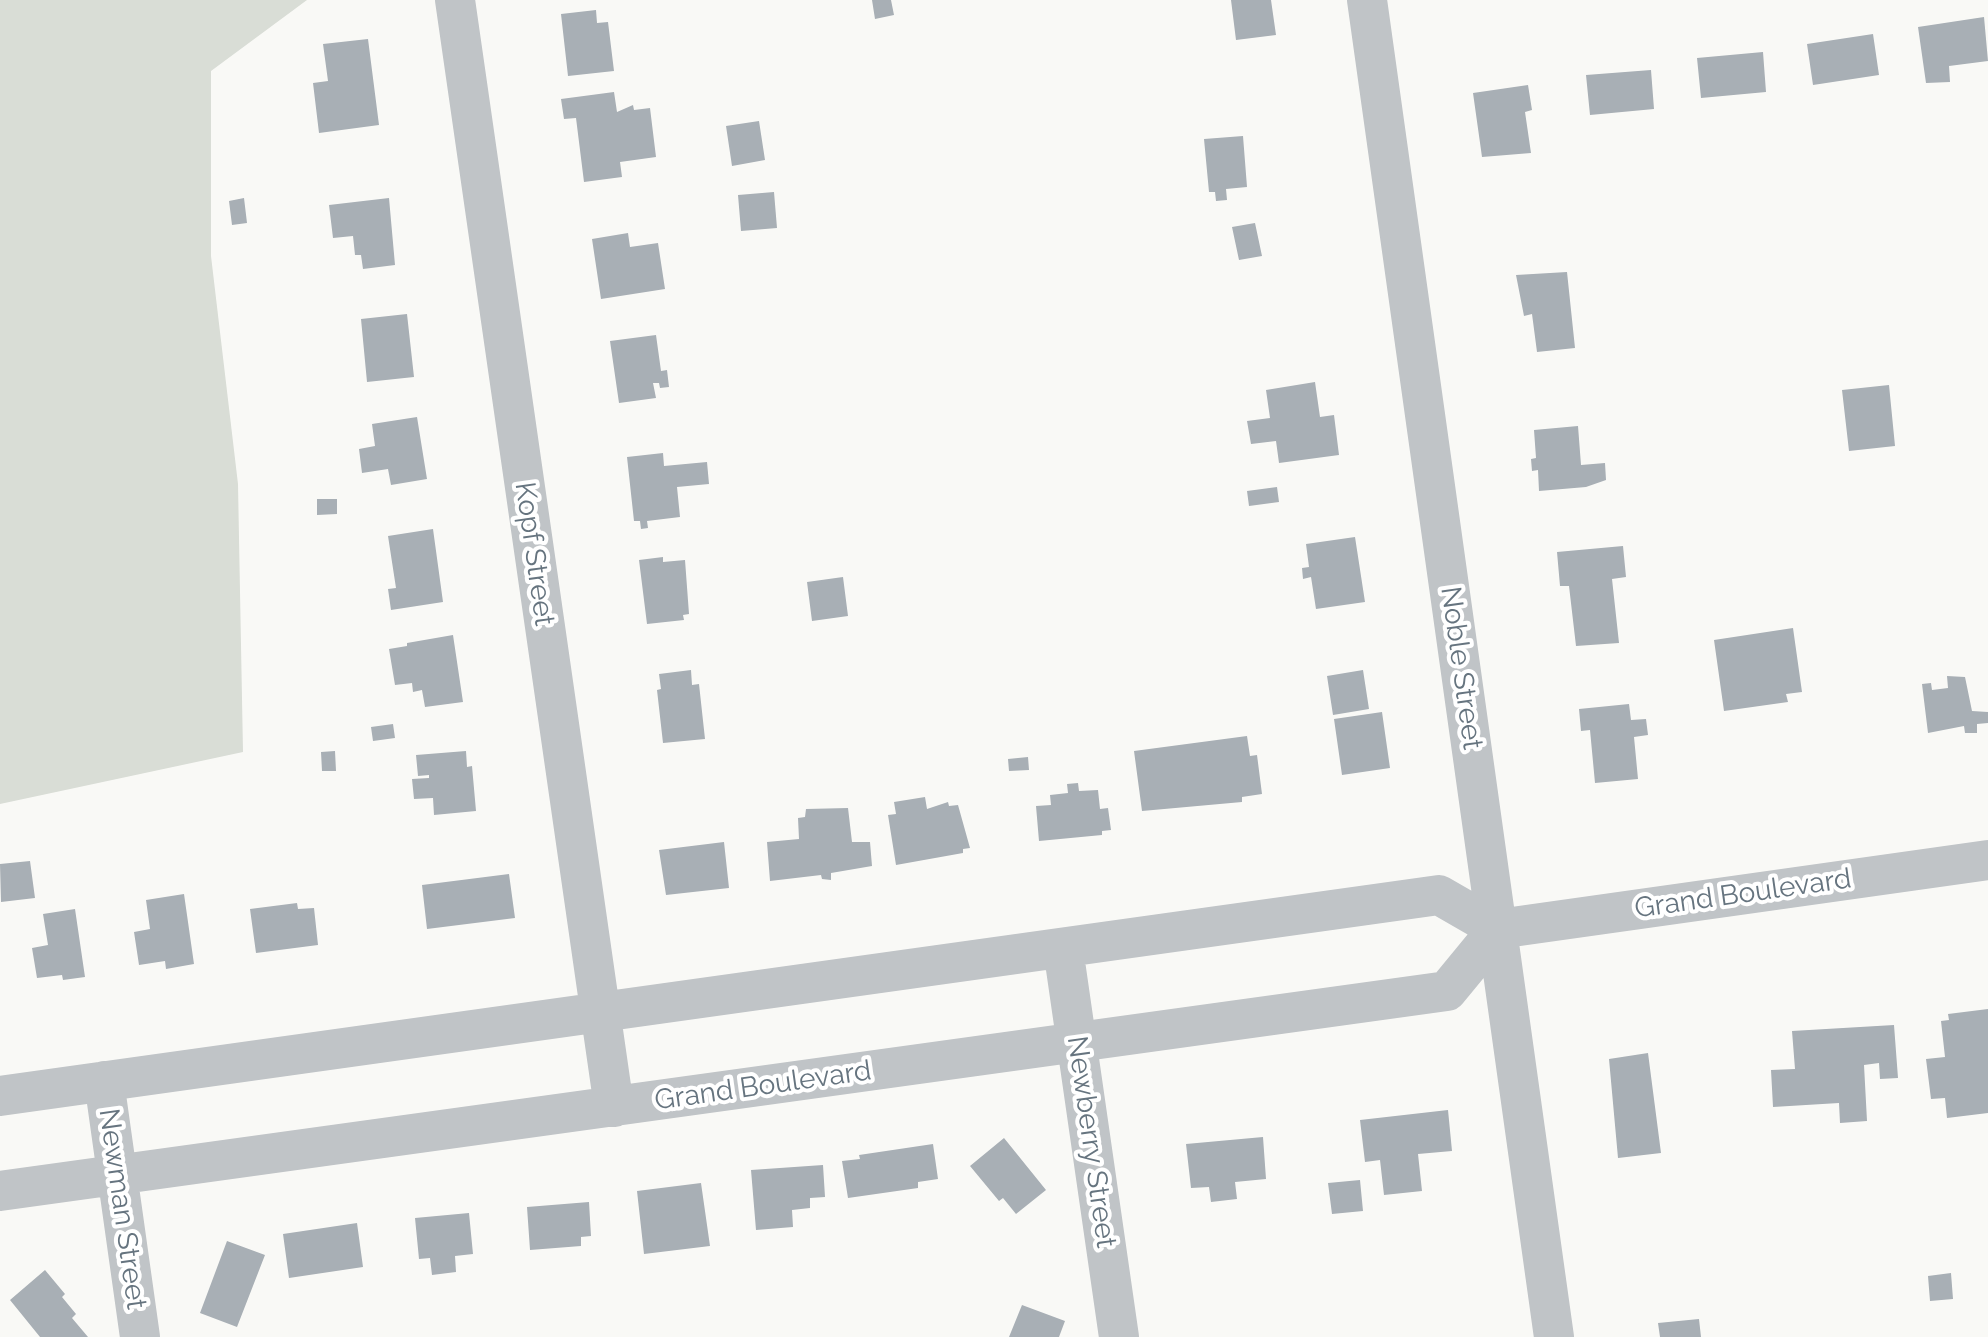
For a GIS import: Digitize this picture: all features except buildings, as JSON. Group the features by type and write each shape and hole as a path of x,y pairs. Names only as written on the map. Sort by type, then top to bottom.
{"street":[{"name":"Kopf Street","path":"455,0 614,1107"},
{"name":"Noble Street","path":"1367,0 1554,1337"},
{"name":"Grand Boulevard","path":"0,1191 1447,991 1498,929 1988,860"},
{"path":"0,1096 1439,895 1498,929"},
{"name":"Newberry Street","path":"1063,948 1119,1337"},
{"name":"Newman Street","path":"104,1081 140,1337"}],"shaded area":[{"path":"0,0 307,0 211,71 211,256 238,484 243,752 0,804"}]}
